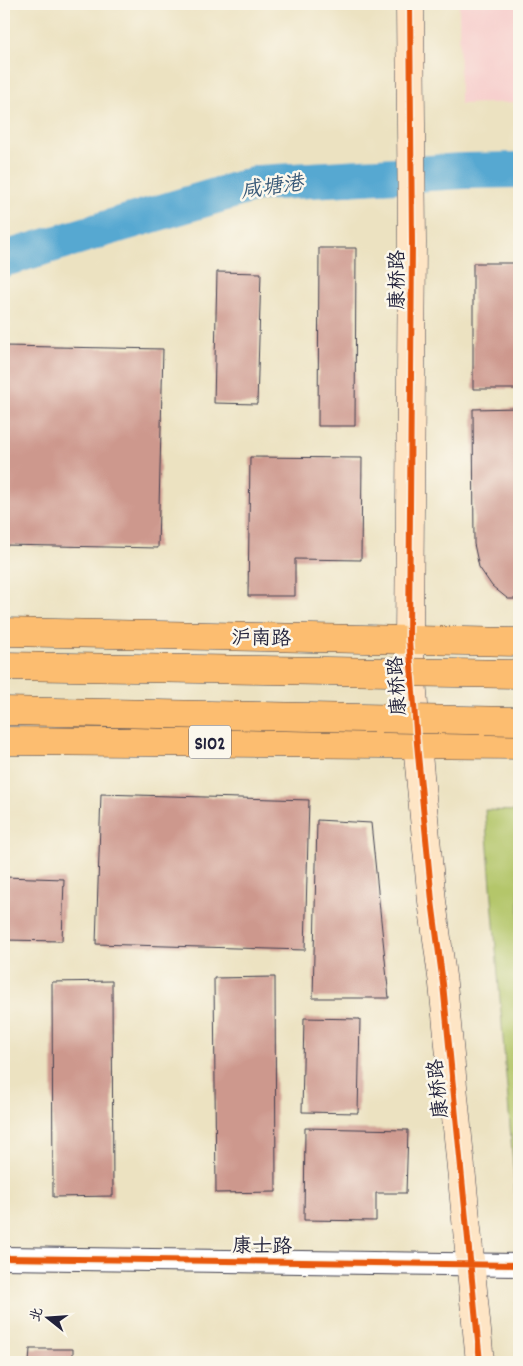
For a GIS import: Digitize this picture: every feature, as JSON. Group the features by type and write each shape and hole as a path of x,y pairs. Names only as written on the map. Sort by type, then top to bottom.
{"main road":[{"name":"康桥路","path":"410,4 412,243 410,640 417,744 432,901 444,993 480,1362"},
{"name":"沪南路","path":"4,632 519,642"},
{"path":"4,666 519,674"},
{"path":"4,711 519,721"},
{"name":"S102","path":"4,740 519,745"}],"street":[{"name":"康士路","path":"4,1258 519,1265"}],"shaded area":[{"path":"459,4 519,4 519,102 460,104"}],"green space":[{"path":"485,810 519,811 519,1216 517,1215"}],"building":[{"path":"319,248 356,248 355,426 318,426"},
{"path":"473,263 519,263 519,389 473,389"},
{"path":"217,272 261,273 257,404 214,403"},
{"path":"4,346 163,349 158,548 4,545"},
{"path":"519,408 519,599 508,599 492,586 479,567 474,544 473,409"},
{"path":"250,457 362,458 361,560 295,559 295,596 248,596"},
{"path":"101,794 309,800 305,950 96,944"},
{"path":"317,820 371,823 389,998 313,998"},
{"path":"4,877 64,879 62,941 4,940"},
{"path":"275,977 276,1192 216,1193 214,978"},
{"path":"112,981 113,1196 53,1197 52,982"},
{"path":"304,1018 360,1019 358,1113 302,1112"},
{"path":"305,1128 408,1130 406,1193 376,1193 376,1221 304,1220"},
{"path":"30,1349 73,1349 73,1362 29,1362"},
{"path":"210,1358 242,1358 242,1362 210,1362"},
{"path":"122,1360 155,1360 155,1362 122,1362"}],"waterway":[{"name":"咸塘港","path":"4,259 259,183 464,171 519,170"}],"cycle path":[{"path":"410,4 412,243 409,640 432,901 443,984 480,1362"},
{"path":"4,1258 519,1265"}]}
